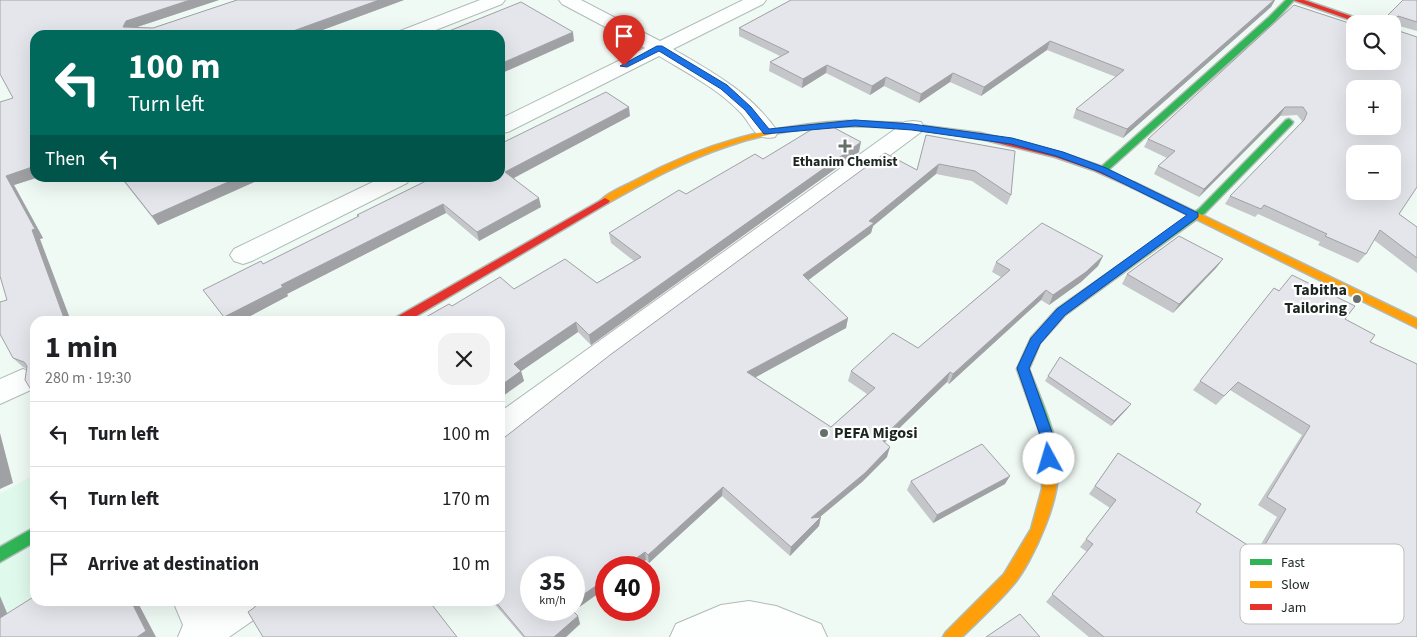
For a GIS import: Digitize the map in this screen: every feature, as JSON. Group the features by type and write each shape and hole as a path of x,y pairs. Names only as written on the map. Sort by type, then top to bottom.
{"street":[{"path":"420,30 496,0"},
{"path":"568,0 659,48 724,87 748,108 767,132"},
{"path":"505,125 757,0"},
{"path":"1103,170 1272,19 1290,0"},
{"path":"1297,0 1346,16"},
{"path":"952,637 1009,579 1037,532 1048,489 1050,444 1023,368 1035,341 1061,312 1202,211 1289,122"},
{"path":"408,316 634,183 706,152 767,132 855,123 912,127 1012,141 1060,154 1103,170 1417,324"},
{"path":"505,425 912,127"},
{"path":"243,255 391,182"},
{"path":"0,555 30,537"},
{"path":"201,626 239,606"},
{"path":"689,637 711,626 747,618 784,626 808,637"}],"shaded area":[{"path":"30,477 30,606 0,637 0,494"}],"building":[{"path":"0,0 190,0 126,21 123,27 153,28 237,0 379,0 296,30 30,30 30,168 6,176 35,229 32,230 63,316 30,316 30,388 25,380 27,366 24,362 13,358 0,334 0,302 7,300 0,276 0,102 13,98 0,74"},
{"path":"791,0 1274,0 1127,129 1076,109 1124,70 1050,41 984,87 953,73 921,94 886,77 872,86 827,65 803,79 770,62 789,52 739,28"},
{"path":"1403,0 1417,0 1417,22 1401,17 1401,15 1388,15"},
{"path":"521,2 573,32 505,62 505,30 451,30"},
{"path":"1294,5 1346,22 1346,70 1401,70 1401,32 1417,37 1417,187 1399,214 1417,227 1417,258 1380,230 1366,254 1325,236 1327,234 1264,205 1261,209 1230,196 1304,120 1307,113 1303,107 1285,107 1204,189 1158,166 1175,151 1148,139"},
{"path":"606,92 629,107 505,172 505,142"},
{"path":"827,124 861,142 589,335 576,322 514,364 521,371 505,382 505,316 428,316 449,304 452,306 500,277 514,289 565,259 597,283 641,257 609,233 679,190 686,194 755,154 763,159 819,125"},
{"path":"926,135 1015,151 1011,195 975,171 939,164 869,221 874,223 803,275 848,318 747,372 831,427 875,388 851,371 893,333 918,348 1010,270 996,262 1042,223 1103,256 1086,272 1053,295 1046,290 953,374 950,372 881,439 890,447 865,473 811,518 821,517 791,547 723,487 648,555 645,552 639,556 595,556 595,587 585,593 585,556 520,556 520,621 572,621 554,637 525,637 499,606 505,606 505,437 610,355 885,153 917,170"},
{"path":"505,172 539,198 477,232 443,204 281,285 283,287 226,316 223,316 203,290 261,261 263,264 359,216 357,215 424,182 505,182"},
{"path":"125,182 228,182 152,216"},
{"path":"1179,236 1223,259 1179,304 1127,274"},
{"path":"1292,275 1355,306 1345,319 1375,335 1370,342 1417,364 1417,637 1104,637 1052,594 1093,544 1086,539 1116,500 1095,486 1118,453 1201,504 1196,512 1246,544 1240,544 1240,624 1404,624 1404,544 1265,544 1286,509 1267,497 1310,426 1238,382 1224,396 1200,381 1274,288 1279,291"},
{"path":"1060,357 1131,404 1114,421 1048,376"},
{"path":"982,444 1010,476 937,515 911,481"},
{"path":"30,599 30,606 134,606 146,631 137,637 0,637 0,618"},
{"path":"433,606 457,637 263,637 248,612 255,607"},
{"path":"1020,614 1040,637 986,637"}],"traffic: fast":[{"path":"1103,170 1272,19 1290,0"},
{"path":"1050,466 1050,444 1023,369 1035,341 1061,312 1202,211 1289,122"},
{"path":"0,555 30,537"}],"traffic: slow":[{"path":"605,201 664,169 705,151 726,143 769,132 821,125 874,124 901,125 980,136"},
{"path":"1134,185 1417,324"},
{"path":"951,637 1009,579 1037,531 1049,489 1050,466"}],"traffic: jam":[{"path":"1297,0 1346,16"},
{"path":"980,136 1020,144 1058,155 1097,168 1134,185"},
{"path":"408,316 605,201"}],"place":[{"name":"Ethanim Chemist","path":"845,146"},
{"name":"Tabitha Tailoring","path":"1357,299"},
{"name":"PEFA Migosi","path":"824,433"}],"route":[{"path":"624,66 659,48 724,87 748,108 767,132 855,123 912,127 1012,141 1060,154 1103,170 1194,215 1061,312 1035,341 1023,368 1050,444 1049,459"}]}
